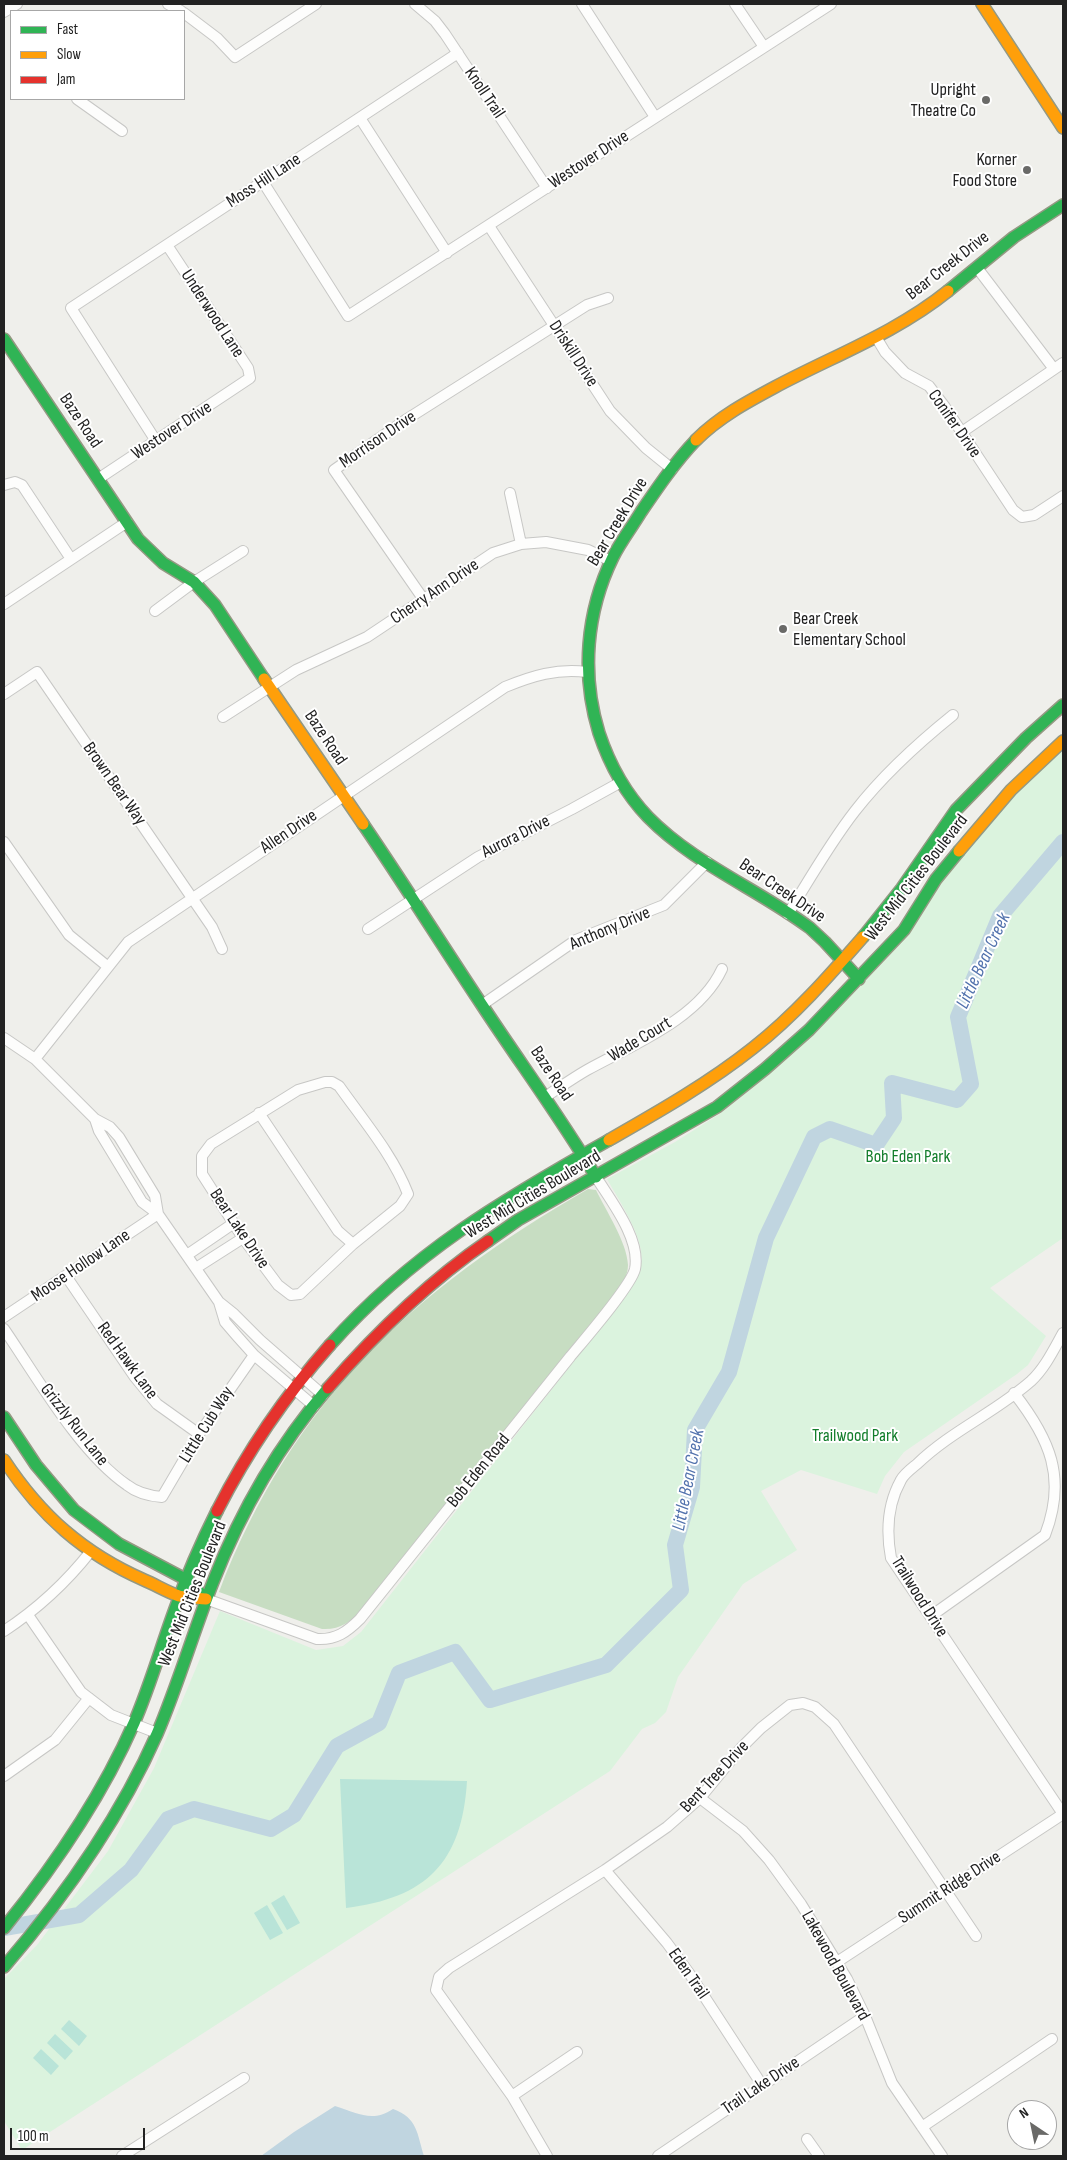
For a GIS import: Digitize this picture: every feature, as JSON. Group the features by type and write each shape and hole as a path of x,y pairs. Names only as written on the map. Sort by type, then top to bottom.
{"main road":[{"path":"982,4 1063,128"},
{"name":"Bear Creek Drive","path":"859,979 820,937 707,862 656,825 635,802 612,766 599,736 591,707 587,672 594,612 611,561 649,499 702,432 726,415 776,387 876,337 922,311 978,268 1007,242 1063,205"},
{"name":"Baze Road","path":"4,339 127,522 150,552 163,563 194,582 215,605 343,796 415,899 482,1005 545,1097 596,1177"},
{"name":"West Mid Cities Boulevard","path":"4,1928 54,1865 78,1830 134,1723 180,1596 207,1534 242,1464 294,1389 340,1335 413,1264 490,1209 676,1102 756,1046 842,962 898,894 955,812 1043,722 1063,706"},
{"name":"West Mid Cities Boulevard","path":"4,1967 34,1933 87,1863 112,1822 157,1733 206,1599 234,1532 260,1484 314,1406 358,1354 397,1314 451,1268 518,1220 717,1108 808,1030 904,930 936,879 1011,790 1063,741"},
{"path":"4,1416 36,1464 74,1510 119,1544 187,1580 206,1599"},
{"path":"4,1460 18,1481 50,1517 76,1542 114,1567 180,1596 206,1599"}],"street":[{"path":"185,14 217,38 235,57 316,4"},
{"name":"Knoll Trail","path":"415,4 435,21 458,53 547,188"},
{"path":"582,4 654,117"},
{"path":"734,4 764,47"},
{"name":"Westover Drive","path":"263,182 348,316 830,4"},
{"name":"Moss Hill Lane","path":"156,441 71,308 458,53"},
{"path":"78,100 122,131"},
{"path":"360,118 447,253"},
{"name":"Driskill Drive","path":"489,226 610,411 646,448 672,469"},
{"name":"Underwood Lane","path":"167,245 248,368 250,378 245,383"},
{"path":"978,268 1054,369"},
{"path":"555,326 587,305 608,298"},
{"name":"Morrison Drive","path":"424,600 334,470 407,419 555,326"},
{"name":"Conifer Drive","path":"876,337 885,352 905,373 929,386 962,432 1013,510 1022,517 1034,515 1063,496"},
{"path":"962,432 1063,363"},
{"name":"Westover Drive","path":"98,479 245,383"},
{"path":"7,484 15,482 22,485 71,559"},
{"path":"510,493 520,544"},
{"path":"4,604 127,522"},
{"name":"Cherry Ann Drive","path":"223,717 296,670 367,637 493,553 520,544 546,542 588,550 611,561"},
{"path":"155,611 194,582 243,551"},
{"name":"Allen Drive","path":"35,1059 107,966 128,942 505,687 532,676 553,671 571,670 587,672"},
{"name":"Brown Bear Way","path":"4,694 37,672 212,927 222,949"},
{"path":"788,914 854,812 893,768 953,715"},
{"name":"Aurora Drive","path":"368,928 478,857 622,782"},
{"path":"6,850 69,935 107,966"},
{"name":"Anthony Drive","path":"482,1005 576,940 664,905 707,862"},
{"name":"Wade Court","path":"545,1097 587,1070 663,1030 704,996 718,979 722,969"},
{"path":"4,1038 35,1059 95,1119 110,1127 119,1137 155,1196 158,1214"},
{"path":"332,1082 339,1086 392,1161 403,1179 408,1194 400,1206 353,1244 338,1231 260,1114 298,1090 332,1082"},
{"name":"Bear Lake Drive","path":"260,1114 211,1144 202,1156 202,1174 243,1238 278,1285 291,1295 300,1294 353,1244"},
{"path":"95,1119 102,1136 142,1202 158,1214 220,1302 323,1395"},
{"name":"Bob Eden Road","path":"206,1599 317,1639 329,1639 340,1636 360,1619 587,1336 634,1272 636,1259 631,1238 596,1177"},
{"name":"Moose Hollow Lane","path":"4,1317 158,1214"},
{"path":"187,1255 234,1224"},
{"path":"196,1268 243,1238"},
{"name":"Red Hawk Lane","path":"66,1276 134,1376 158,1404 199,1434"},
{"path":"220,1302 225,1322 254,1355 314,1406"},
{"name":"Grizzly Run Lane","path":"4,1329 72,1428 94,1454 127,1486 148,1496 162,1497"},
{"name":"Trailwood Drive","path":"1063,1333 1045,1364 1032,1380 924,1457 902,1478 894,1495 888,1518 887,1536 891,1558 1063,1814"},
{"name":"Little Cub Way","path":"162,1497 199,1434 254,1355"},
{"path":"930,1616 1045,1535 1056,1519 1061,1505 1062,1470 1054,1448 1044,1431 1014,1393"},
{"path":"4,1631 28,1615 68,1579 91,1551"},
{"path":"28,1615 81,1692 111,1715 157,1733"},
{"path":"4,1776 56,1740 89,1698"},
{"name":"Bent Tree Drive","path":"512,2096 436,1990 439,1977 449,1968 605,1870 667,1826 700,1798 741,1748 761,1728 790,1705 803,1703 815,1707 834,1724 976,1936"},
{"name":"Lakewood Boulevard","path":"700,1798 743,1831 769,1860 801,1904 837,1962 865,2016 892,2083 942,2156"},
{"name":"Summit Ridge Drive","path":"837,1962 1063,1814"},
{"name":"Eden Trail","path":"605,1870 689,1973 762,2085"},
{"name":"Trail Lake Drive","path":"658,2156 865,2016"},
{"path":"922,2127 1052,2039"},
{"path":"547,2156 512,2096 577,2052"},
{"path":"122,2156 244,2078"},
{"path":"808,2139 819,2156"}],"green space":[{"name":"Bob Eden Park","path":"1063,746 1063,1238 990,1288 1046,1336 1028,1365 904,1452 885,1476 877,1494 801,1470 761,1491 797,1550 743,1584 678,1677 666,1712 655,1723 642,1729 610,1771 22,2150 4,2121 4,1979 37,1945 108,1851 154,1768 220,1611 316,1650 343,1646 361,1632 622,1300 636,1277 642,1259 637,1235 607,1179 675,1142 721,1113 769,1074 939,882 978,833"},
{"path":"588,1189 596,1190 627,1256 628,1269 619,1290 363,1610 339,1627 322,1629 219,1592 249,1524 283,1463 322,1407 366,1356 414,1310 467,1267 525,1227"},
{"path":"340,1779 467,1781 464,1810 457,1834 448,1855 435,1872 418,1885 398,1895 374,1903 346,1908"},
{"path":"284,1895 300,1923 287,1930 271,1903"},
{"path":"267,1905 283,1933 270,1940 254,1913"},
{"path":"69,2020 87,2036 79,2046 61,2029"},
{"path":"55,2034 73,2051 65,2060 47,2043"},
{"path":"41,2049 59,2066 51,2075 33,2058"}],"water":[{"path":"335,2106 358,2114 371,2116 393,2109 401,2113 412,2122 418,2134 424,2156 261,2156"}],"waterway":[{"name":"Little Bear Creek","path":"4,1928 79,1915 131,1870 168,1819 194,1809 271,1829 294,1815 337,1746 379,1723 399,1673 455,1652 490,1700 606,1665 681,1590 675,1545 692,1487 695,1430 729,1372 766,1238 814,1137 830,1129 876,1145 894,1118 892,1083 957,1100 971,1084 958,1017 1000,916 1063,842"}],"traffic: fast":[{"path":"948,291 1014,237 1063,205"},
{"path":"4,339 138,539 163,563 194,582 215,605 264,679"},
{"path":"696,440 660,484 641,512 616,551 604,578 592,622 588,666 593,711 599,733 619,778 632,798 648,817 685,849 810,928 859,979"},
{"path":"863,937 902,888 956,810 1026,738 1063,705"},
{"path":"363,824 496,1027 569,1133 596,1177"},
{"path":"488,1241 518,1220 717,1107 765,1069 809,1030 904,930 936,879 959,851"},
{"path":"330,1345 393,1282 461,1230 533,1184 609,1140"},
{"path":"4,1967 69,1885 126,1797 157,1734 213,1582 235,1531 277,1456 328,1388"},
{"path":"4,1417 36,1465 74,1510 119,1544 187,1580 206,1599"},
{"path":"4,1928 76,1830 121,1751 145,1695 184,1584 217,1511"}],"traffic: slow":[{"path":"982,4 1063,128"},
{"path":"696,440 714,424 744,404 886,332 948,291"},
{"path":"264,679 363,824"},
{"path":"959,851 1011,790 1063,741"},
{"path":"609,1140 701,1085 753,1048 797,1009 863,937"},
{"path":"4,1460 33,1499 65,1531 83,1545 102,1558 170,1593 182,1597 206,1599"}],"traffic: jam":[{"path":"328,1388 404,1309 444,1274 488,1241"},
{"path":"217,1511 241,1466 268,1424 313,1364 330,1345"}],"place":[{"name":"Upright Theatre Co","path":"986,100"},
{"name":"Korner Food Store","path":"1027,170"},
{"name":"Bear Creek Elementary School","path":"783,629"}],"park label":[{"name":"Trailwood Park","path":"855,1436"}]}
